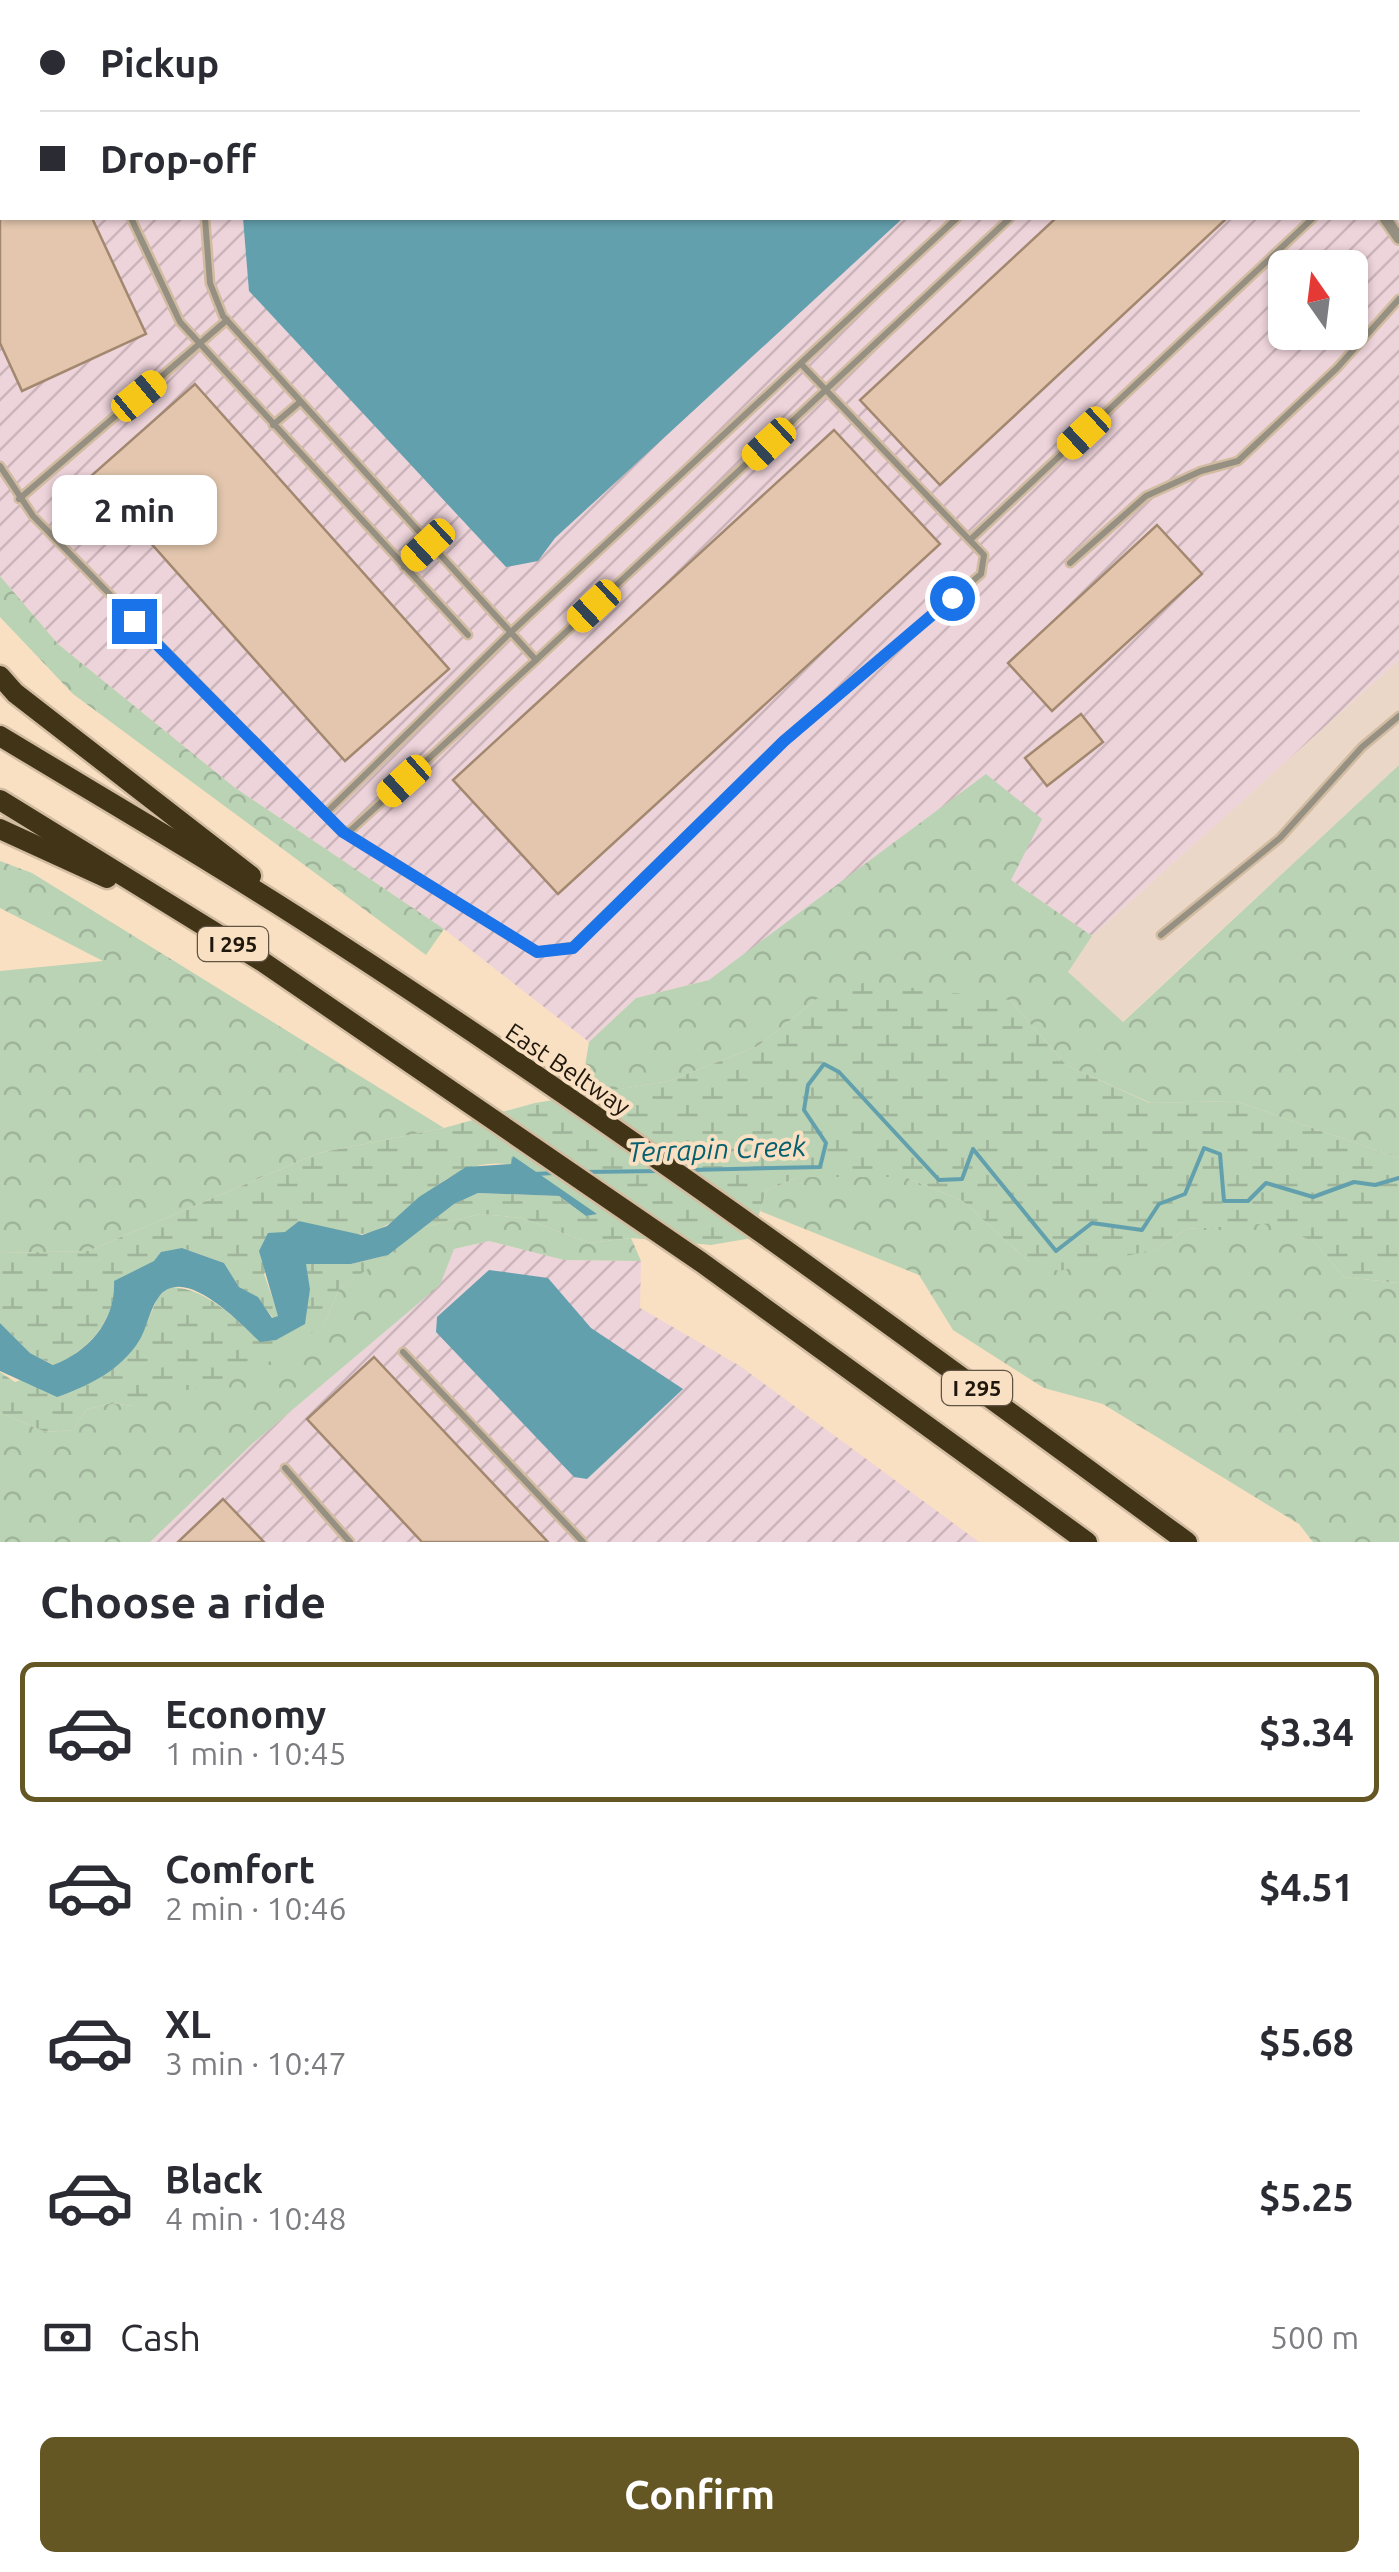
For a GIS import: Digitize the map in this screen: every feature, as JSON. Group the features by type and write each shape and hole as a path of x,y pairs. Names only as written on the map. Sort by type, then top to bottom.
{"highway":[{"path":"0,676 74,740 340,944"},
{"name":"East Beltway","path":"0,736 340,944 529,1072 767,1234 1187,1542"},
{"name":"I 295","path":"0,800 184,914 701,1262 1087,1542"},
{"path":"0,830 184,914"}],"lane":[{"path":"132,220 180,322 468,635"},
{"path":"205,220 210,283 227,320 536,660"},
{"path":"325,814 510,633 955,220"},
{"path":"343,832 351,830 536,660 1006,220"},
{"path":"970,540 1311,220"},
{"path":"1070,563 1146,496 1238,461 1337,368 1399,299"},
{"path":"18,498 227,320"},
{"path":"0,466 18,498 343,832 537,952 573,948 784,741 981,574 984,554 802,365"},
{"path":"274,425 300,402"},
{"path":"404,567 428,545"},
{"path":"1162,935 1280,838 1362,746 1399,716"},
{"path":"403,1352 583,1542"},
{"path":"285,1468 350,1542"}],"shaded area":[{"path":"0,220 1399,220 1399,660 1092,936 1011,880 825,897 709,980 636,998 589,1042 444,929 234,787 58,644 0,576"},
{"path":"1399,660 1399,765 1122,1022 1067,972 1092,936"},
{"path":"489,1241 564,1260 641,1261 640,1308 740,1366 979,1542 150,1542 252,1444 439,1285 454,1249"}],"green space":[{"path":"0,576 58,644 234,787 444,929 426,955 73,694 0,617"},
{"path":"1399,765 1399,1158 1235,1101 1151,1103 1066,1065 1010,1000 817,999 758,1046 669,1081 609,1091 584,1072 589,1042 636,998 709,980 986,774 1042,819 1011,880 1092,936 1068,972 1123,1022"},
{"path":"0,861 32,873 444,1128 319,1153 88,1251 0,1253 0,971 103,961 0,908"},
{"path":"866,982 1010,1000 1066,1065 1150,1103 1235,1101 1399,1158 1399,1283 1344,1277 1315,1243 1276,1223 1186,1229 1157,1249 1059,1271 1029,1262 963,1201 905,1177 798,1177 766,1191 752,1238 711,1245 631,1238 590,1243 522,1218 481,1214 424,1227 454,1204 478,1193 559,1196 586,1216 595,1214 539,1178 508,1164 461,1171 377,1230 344,1234 299,1221 264,1274 279,1316 273,1318 257,1297 239,1287 224,1263 182,1248 115,1281 110,1309 98,1332 89,1343 54,1365 30,1353 0,1323 0,1253 88,1251 319,1153 444,1128 535,1103 669,1081 758,1046 817,999"},
{"path":"798,1177 905,1177 963,1201 1029,1262 1157,1249 1186,1229 1276,1222 1315,1243 1344,1277 1399,1283 1399,1542 1313,1542 1299,1524 1103,1404 1044,1388 953,1330 919,1275 760,1211 766,1191"},
{"path":"481,1214 522,1218 590,1243 631,1238 641,1261 564,1260 489,1241 454,1249 440,1285 252,1444 150,1542 0,1542 0,1413 46,1432 73,1430 86,1410 111,1403 133,1406 324,1325 339,1289 424,1227"},
{"path":"388,1255 339,1289 324,1325 258,1369 133,1406 111,1403 86,1410 73,1430 46,1432 0,1413 0,1372 15,1382 138,1343 158,1297 170,1287 208,1298 260,1341 310,1289 305,1264 351,1264"}],"water":[{"path":"243,220 901,220 555,538 538,561 506,567 249,291"},
{"path":"513,1156 597,1214 586,1216 559,1196 478,1193 454,1204 388,1255 351,1264 306,1264 310,1289 305,1324 276,1340 260,1342 211,1299 182,1287 169,1289 158,1298 139,1341 123,1361 80,1388 57,1397 0,1371 0,1323 30,1353 53,1365 78,1352 98,1333 110,1309 114,1281 154,1261 161,1252 182,1248 224,1263 239,1287 258,1297 272,1318 278,1316 259,1251 268,1233 285,1232 299,1221 362,1235 387,1226 419,1197 466,1167 511,1164"},
{"path":"489,1270 548,1278 591,1328 683,1389 587,1479 574,1477 436,1332 437,1317"}],"building":[{"path":"0,220 93,220 146,334 22,391 0,343"},
{"path":"1054,220 1225,220 940,485 860,400"},
{"path":"195,384 449,669 345,761 91,476"},
{"path":"834,430 940,544 558,894 453,780"},
{"path":"1157,525 1202,574 1052,711 1008,663"},
{"path":"1081,714 1103,742 1047,786 1025,758"},
{"path":"374,1357 548,1542 422,1542 307,1419"},
{"path":"223,1499 264,1542 178,1542"}],"waterway":[{"name":"Terrapin Creek","path":"689,1170 820,1167 826,1143 804,1110 808,1085 824,1064 839,1072 939,1180 962,1179 973,1149 1056,1251 1092,1223 1142,1230 1159,1204 1185,1194 1204,1148 1220,1154 1224,1201 1248,1201 1266,1183 1313,1197 1354,1182 1375,1185 1399,1178"},
{"name":"Terrapin Creek","path":"584,1172 659,1171"},
{"name":"Terrapin Creek","path":"534,1174 554,1173"}],"route":[{"path":"134,621 343,832 537,952 573,948 784,741 952,598"}]}
